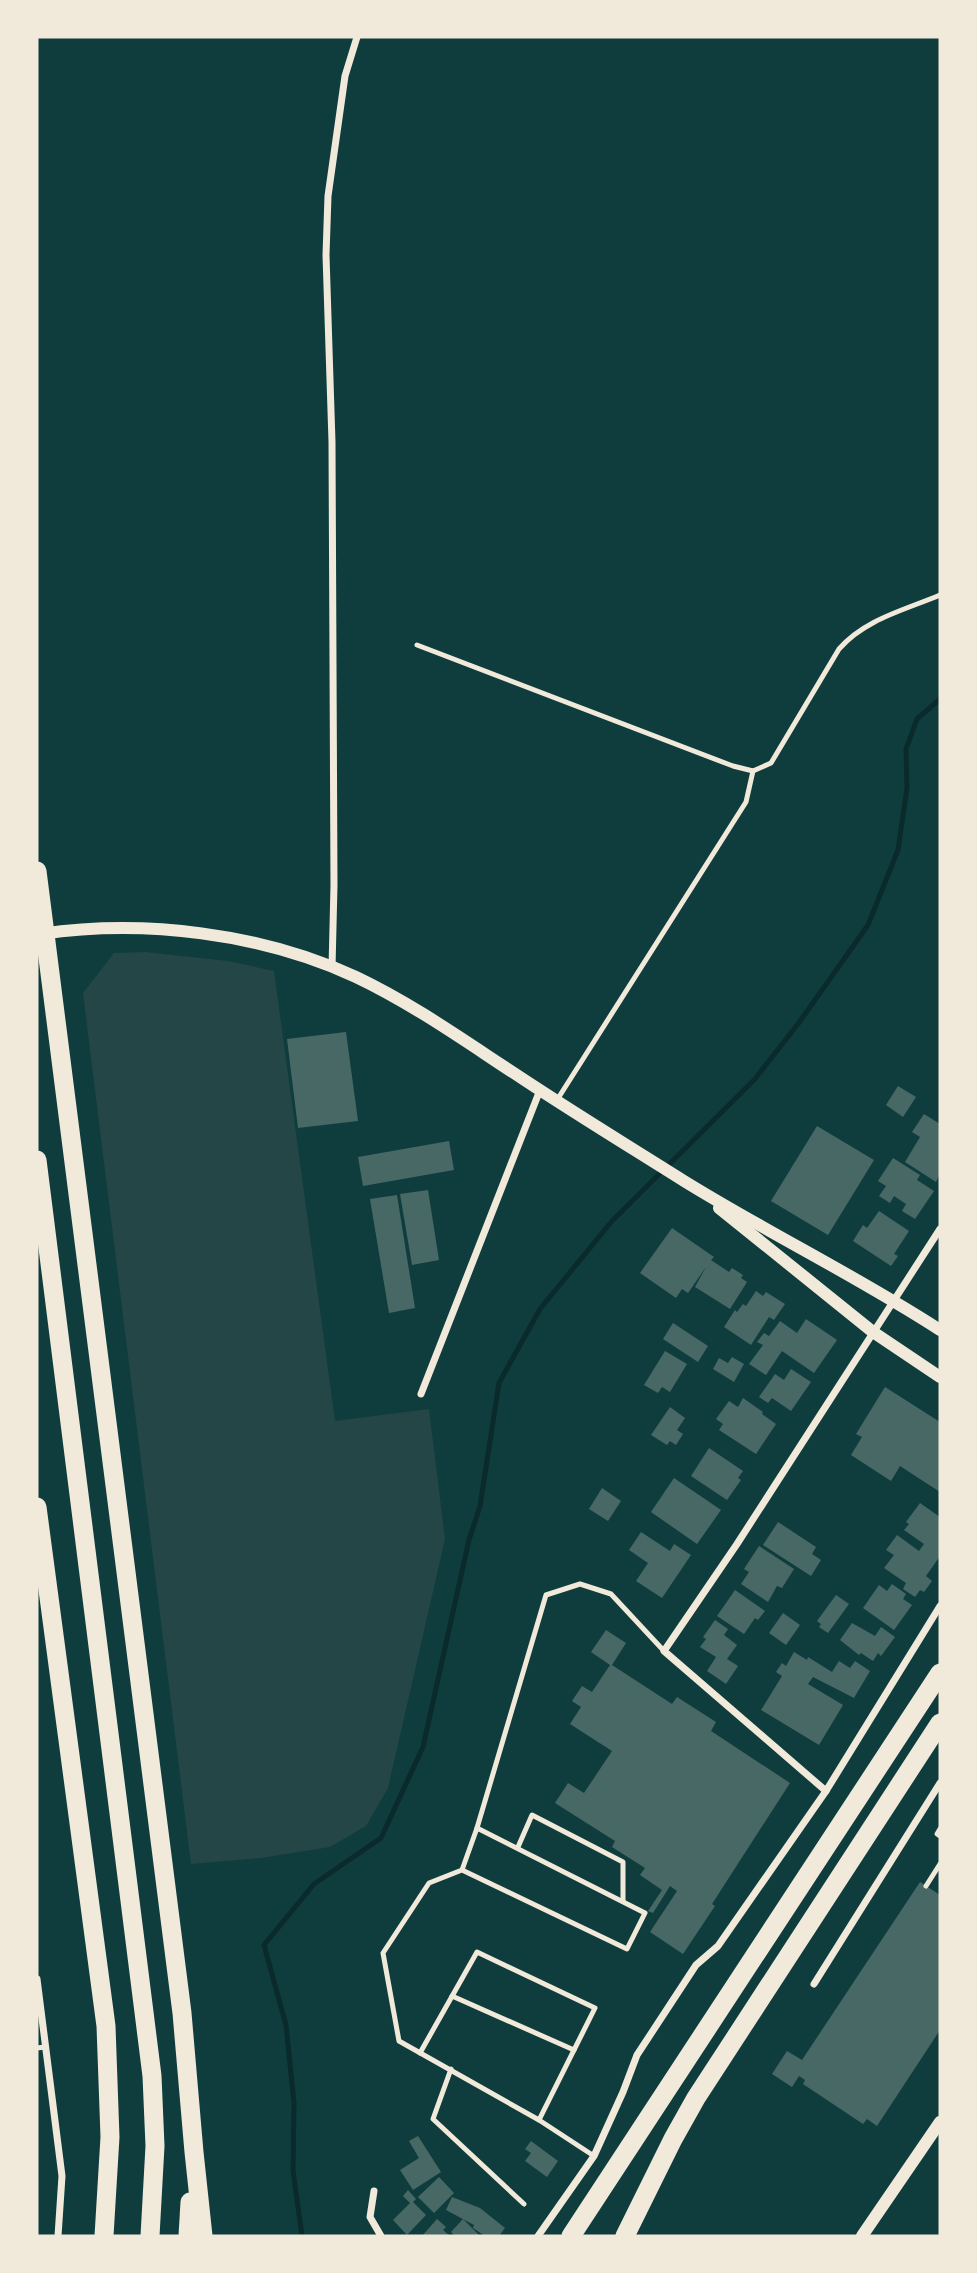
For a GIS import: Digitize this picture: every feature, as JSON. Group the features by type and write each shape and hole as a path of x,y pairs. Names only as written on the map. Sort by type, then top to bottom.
{"highway":[{"path":"37,871 183,2012 203,2236"},
{"path":"37,1160 152,2076 155,2146 150,2236"},
{"path":"37,1507 106,2026 110,2137 104,2236"},
{"path":"571,2236 940,1673"},
{"path":"625,2236 695,2098 940,1723"},
{"path":"188,2236 194,2152"}],"street":[{"path":"332,968 332,456 326,255 328,196 345,76 357,37"},
{"path":"37,935 105,928 163,929 230,938 301,956 356,977 428,1017 691,1185 894,1300 940,1330"},
{"path":"421,1394 540,1090"},
{"path":"691,1185 873,1332 940,1377"},
{"path":"826,1791 664,1651 737,1544 940,1229"},
{"path":"538,2236 594,2156 637,2055 696,1965 718,1946 826,1791 940,1606"},
{"path":"814,1984 940,1783"},
{"path":"37,1979 41,2048 62,2176 58,2236"},
{"path":"862,2236 940,2122"},
{"path":"374,2191 370,2217 381,2236"}],"lane":[{"path":"417,645 733,766 753,771 771,763 848,638 876,620 940,595"},
{"path":"556,1100 747,802 753,771"},
{"path":"462,1870 546,1595 580,1584 611,1594 664,1651"},
{"path":"518,1847 532,1815 623,1863 623,1901"},
{"path":"477,1828 645,1913 627,1949 462,1870 429,1883 383,1953 399,2041 539,2120 594,2156"},
{"path":"940,1829 937,1834 940,1836"},
{"path":"926,1886 940,1864"},
{"path":"420,2053 477,1952 595,2008 539,2120"},
{"path":"452,1996 574,2050"},
{"path":"451,2069 433,2119 524,2204"}],"shaded area":[{"path":"145,952 228,961 274,971 335,1421 429,1409 445,1539 388,1788 366,1826 330,1847 261,1858 191,1864 83,993 114,953"}],"building":[{"path":"346,1032 358,1121 298,1128 287,1039"},
{"path":"898,1086 916,1097 903,1117 886,1105"},
{"path":"924,1114 940,1124 940,1174 936,1182 905,1162 920,1137 912,1132"},
{"path":"817,1126 874,1160 828,1235 771,1201"},
{"path":"449,1141 454,1170 363,1186 358,1157"},
{"path":"893,1158 920,1175 917,1180 934,1191 915,1219 902,1211 906,1204 894,1196 890,1203 879,1196 886,1186 878,1181"},
{"path":"428,1190 439,1260 412,1265 400,1194"},
{"path":"397,1195 415,1308 389,1313 370,1199"},
{"path":"879,1211 909,1231 894,1254 898,1256 891,1266 853,1241 863,1225 867,1228"},
{"path":"672,1228 714,1257 711,1260 729,1272 732,1268 743,1275 741,1278 747,1282 730,1309 695,1287 706,1267 688,1293 682,1289 676,1298 640,1273"},
{"path":"756,1291 763,1296 766,1292 785,1304 774,1320 769,1317 751,1345 724,1327 735,1310 737,1312 743,1304 746,1306"},
{"path":"806,1319 837,1340 814,1373 782,1351 766,1375 749,1364 763,1345 757,1342 764,1333 769,1336 780,1321 797,1333"},
{"path":"673,1323 708,1346 698,1362 663,1339"},
{"path":"665,1351 687,1364 670,1392 662,1387 658,1393 644,1385"},
{"path":"732,1357 744,1364 734,1382 713,1369 719,1358 728,1363"},
{"path":"791,1369 811,1382 791,1411 772,1398 768,1403 759,1397 775,1374 784,1380"},
{"path":"885,1387 940,1422 940,1492 900,1466 891,1481 851,1455 862,1437 856,1434"},
{"path":"743,1398 776,1424 756,1454 719,1430 723,1424 716,1419 729,1401 738,1407"},
{"path":"670,1407 685,1418 677,1430 683,1434 676,1445 670,1441 667,1445 651,1435"},
{"path":"709,1448 743,1471 738,1478 741,1480 727,1500 691,1476"},
{"path":"674,1478 721,1510 697,1544 651,1512"},
{"path":"602,1488 621,1501 608,1521 589,1509"},
{"path":"920,1503 940,1517 940,1556 926,1576 932,1581 924,1592 920,1590 915,1597 903,1589 906,1583 884,1568 894,1555 886,1550 897,1535 919,1551 924,1544 904,1530 909,1524 906,1522"},
{"path":"778,1522 816,1547 812,1554 821,1560 811,1576 763,1545"},
{"path":"641,1532 670,1551 674,1544 691,1555 662,1598 636,1581 648,1563 629,1550"},
{"path":"759,1546 794,1569 782,1588 777,1586 768,1602 741,1584 749,1572 744,1569"},
{"path":"892,1584 906,1594 903,1599 912,1605 894,1630 863,1608 879,1585 887,1591"},
{"path":"735,1590 765,1611 758,1620 755,1618 744,1634 717,1616"},
{"path":"836,1595 849,1604 828,1633 819,1627 821,1624 817,1621"},
{"path":"783,1613 800,1625 786,1645 769,1633"},
{"path":"715,1620 728,1629 724,1635 737,1645 727,1659 738,1666 726,1684 707,1671 716,1657 700,1647 706,1639 703,1637"},
{"path":"852,1623 875,1636 881,1627 895,1637 881,1656 878,1653 873,1661 861,1653 859,1655 840,1640"},
{"path":"606,1630 626,1643 612,1665 672,1704 677,1697 716,1722 711,1731 790,1783 683,1954 650,1932 677,1891 670,1886 653,1913 648,1911 662,1890 640,1875 645,1868 612,1847 615,1841 555,1803 568,1783 584,1793 612,1751 570,1724 581,1707 572,1701 582,1686 592,1692 610,1665 591,1652"},
{"path":"794,1652 832,1672 839,1661 850,1668 855,1661 870,1671 854,1698 813,1677 808,1684 843,1705 819,1745 761,1710 782,1676 776,1672 782,1663 786,1666"},
{"path":"920,1882 940,1895 940,2030 877,2126 867,2119 863,2124 803,2084 805,2080 799,2076 792,2087 772,2074 787,2051 802,2060"},
{"path":"418,2136 441,2172 413,2190 400,2170 419,2158 409,2141"},
{"path":"531,2141 558,2161 547,2177 525,2161 531,2153 525,2149"},
{"path":"439,2177 454,2193 434,2213 418,2197"},
{"path":"408,2190 416,2199 413,2202 426,2215 407,2235 393,2220 410,2203 403,2196"},
{"path":"452,2197 480,2208 505,2228 499,2236 485,2236 473,2228 474,2225 446,2210"},
{"path":"437,2219 446,2227 443,2230 450,2236 422,2236"},
{"path":"463,2219 480,2236 455,2236 451,2232"}],"waterway":[{"path":"302,2236 293,2171 294,2103 286,2025 264,1945 314,1884 381,1838 423,1747 469,1540 480,1506 499,1383 540,1309 612,1221 754,1080 798,1024 868,925 898,850 907,788 906,749 917,719 940,699"}]}
